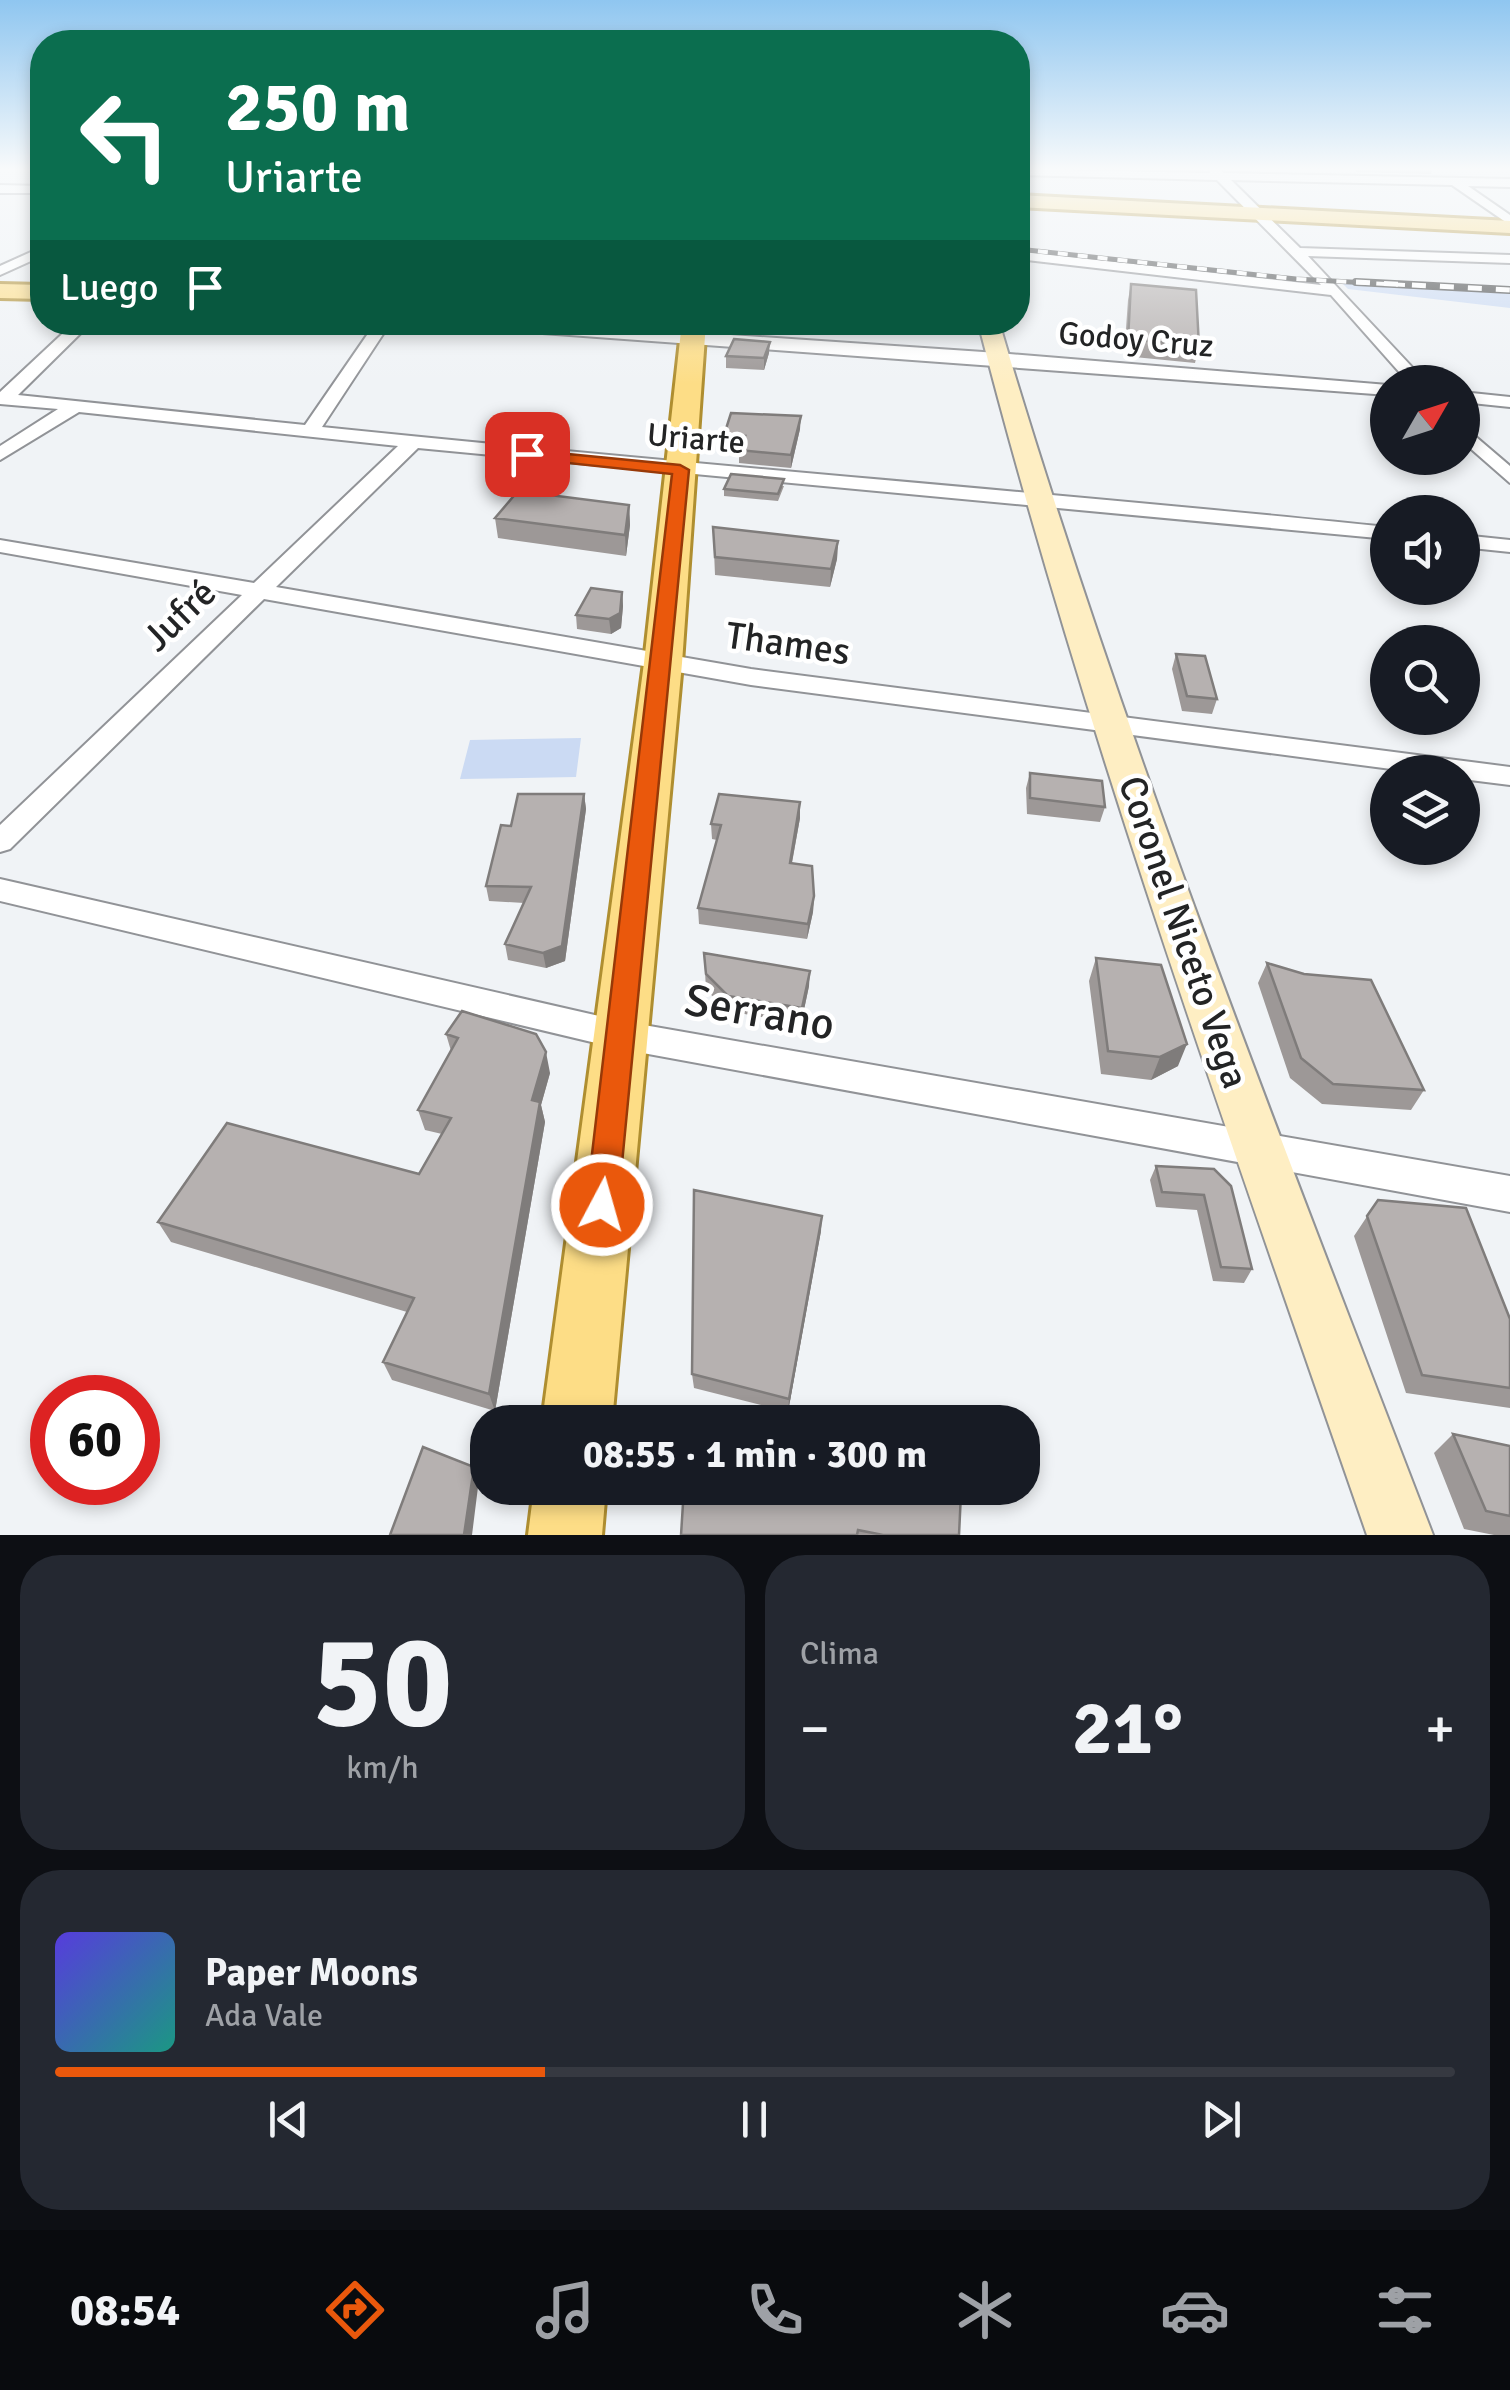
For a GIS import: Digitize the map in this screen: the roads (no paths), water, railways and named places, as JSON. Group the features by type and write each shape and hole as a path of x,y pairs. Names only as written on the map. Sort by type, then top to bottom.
{"main road":[{"path":"0,291 30,292"},
{"path":"0,303 30,303"},
{"path":"580,1405 663,663 693,335"},
{"path":"565,1535 568,1505"}],"street":[{"path":"1285,241 1401,365"},
{"path":"1296,252 1510,260"},
{"path":"1030,256 1334,291"},
{"path":"0,271 30,257"},
{"path":"2,398 71,335"},
{"path":"309,434 375,335"},
{"name":"Godoy Cruz","path":"747,335 1370,389"},
{"name":"Coronel Niceto Vega","path":"992,335 1035,497 1112,724 1400,1535"},
{"name":"Uriarte","path":"2,398 309,434 680,470 1035,497 1370,531"},
{"path":"1480,399 1510,402"},
{"path":"0,454 76,406"},
{"name":"Jufré","path":"0,842 412,443"},
{"path":"1480,448 1510,477"},
{"path":"1480,543 1510,546"},
{"name":"Thames","path":"0,546 663,663 1510,776"},
{"name":"Serrano","path":"0,890 621,1034 1510,1194"}],"railway":[{"path":"1030,250 1296,279 1405,285"},
{"path":"1356,282 1510,290"}]}
